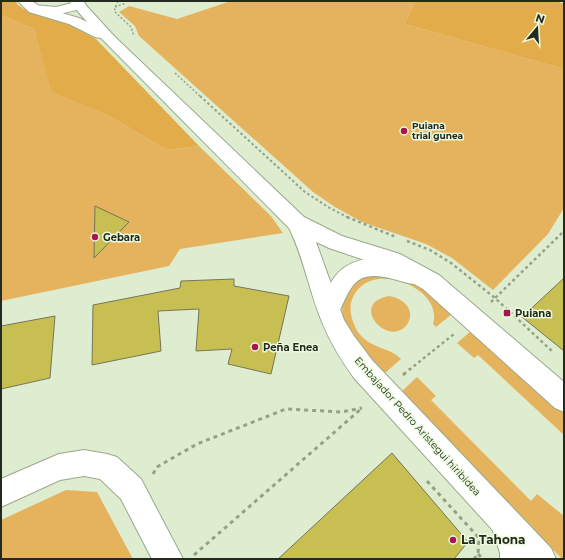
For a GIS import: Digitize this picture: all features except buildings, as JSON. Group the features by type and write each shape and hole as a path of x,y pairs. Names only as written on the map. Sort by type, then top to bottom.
{"street":[{"path":"29,5 56,11 77,3 110,40 297,223 336,242 392,260 430,282 564,399"},
{"path":"29,5 74,21 110,40"},
{"name":"Embajador Pedro Aristegui hiribidea","path":"297,223 310,249 329,310 340,335 363,369 540,559"},
{"path":"329,310 343,282 355,270 363,266 392,269 430,282"},
{"path":"1,493 59,467 84,463 107,468 131,489 183,555"},
{"path":"499,515 509,533 515,559"}],"path":[{"path":"118,1 114,11 130,27 134,36 140,41"},
{"path":"115,7 126,3"},
{"path":"169,68 311,196 327,208 357,224 399,238"},
{"path":"406,240 430,250 451,263 495,298 554,353"},
{"path":"152,478 157,467 197,444 286,409 342,412 362,408 367,414"},
{"path":"426,479 479,538 478,554 474,559"},
{"path":"478,554 483,559"}],"shaded area":[{"path":"1,1 16,1 17,4 24,9 70,25 96,39 199,146 167,150 111,117 52,92 34,29 1,15"},
{"name":"Puiana trial gunea","path":"231,1 415,1 405,24 564,69 564,208 548,234 493,290 452,258 426,244 362,222 335,207 313,192 139,36 135,26 119,12 129,6 177,19"},
{"path":"415,1 556,1 564,4 564,69 405,24"},
{"path":"1,15 34,29 53,92 111,117 167,150 199,146 271,216 283,233 180,249 169,266 1,301"},
{"path":"369,275 413,280 452,314 436,327 433,324 433,311 427,298 416,288 401,282 386,279 371,281 359,289 351,303 352,318 358,332 368,342 391,352 401,359 385,373 353,339 343,319 342,309 347,294 357,281"},
{"path":"389,296 401,300 407,306 410,313 409,321 405,327 399,331 391,332 382,328 376,323 372,316 371,308 375,302 381,298"},
{"path":"471,331 564,414 564,435 478,355 474,358 457,343"},
{"path":"417,377 436,396 431,400 531,501 537,494 564,516 564,559 562,559 402,391"},
{"path":"66,490 97,492 133,559 1,559 1,520"}],"place":[{"name":"Puiana trial gunea","path":"404,131"},
{"name":"Gebara","path":"95,237"},
{"name":"Puiana","path":"507,313"},
{"name":"Peña Enea","path":"255,347"},
{"name":"La Tahona","path":"453,540"}]}
